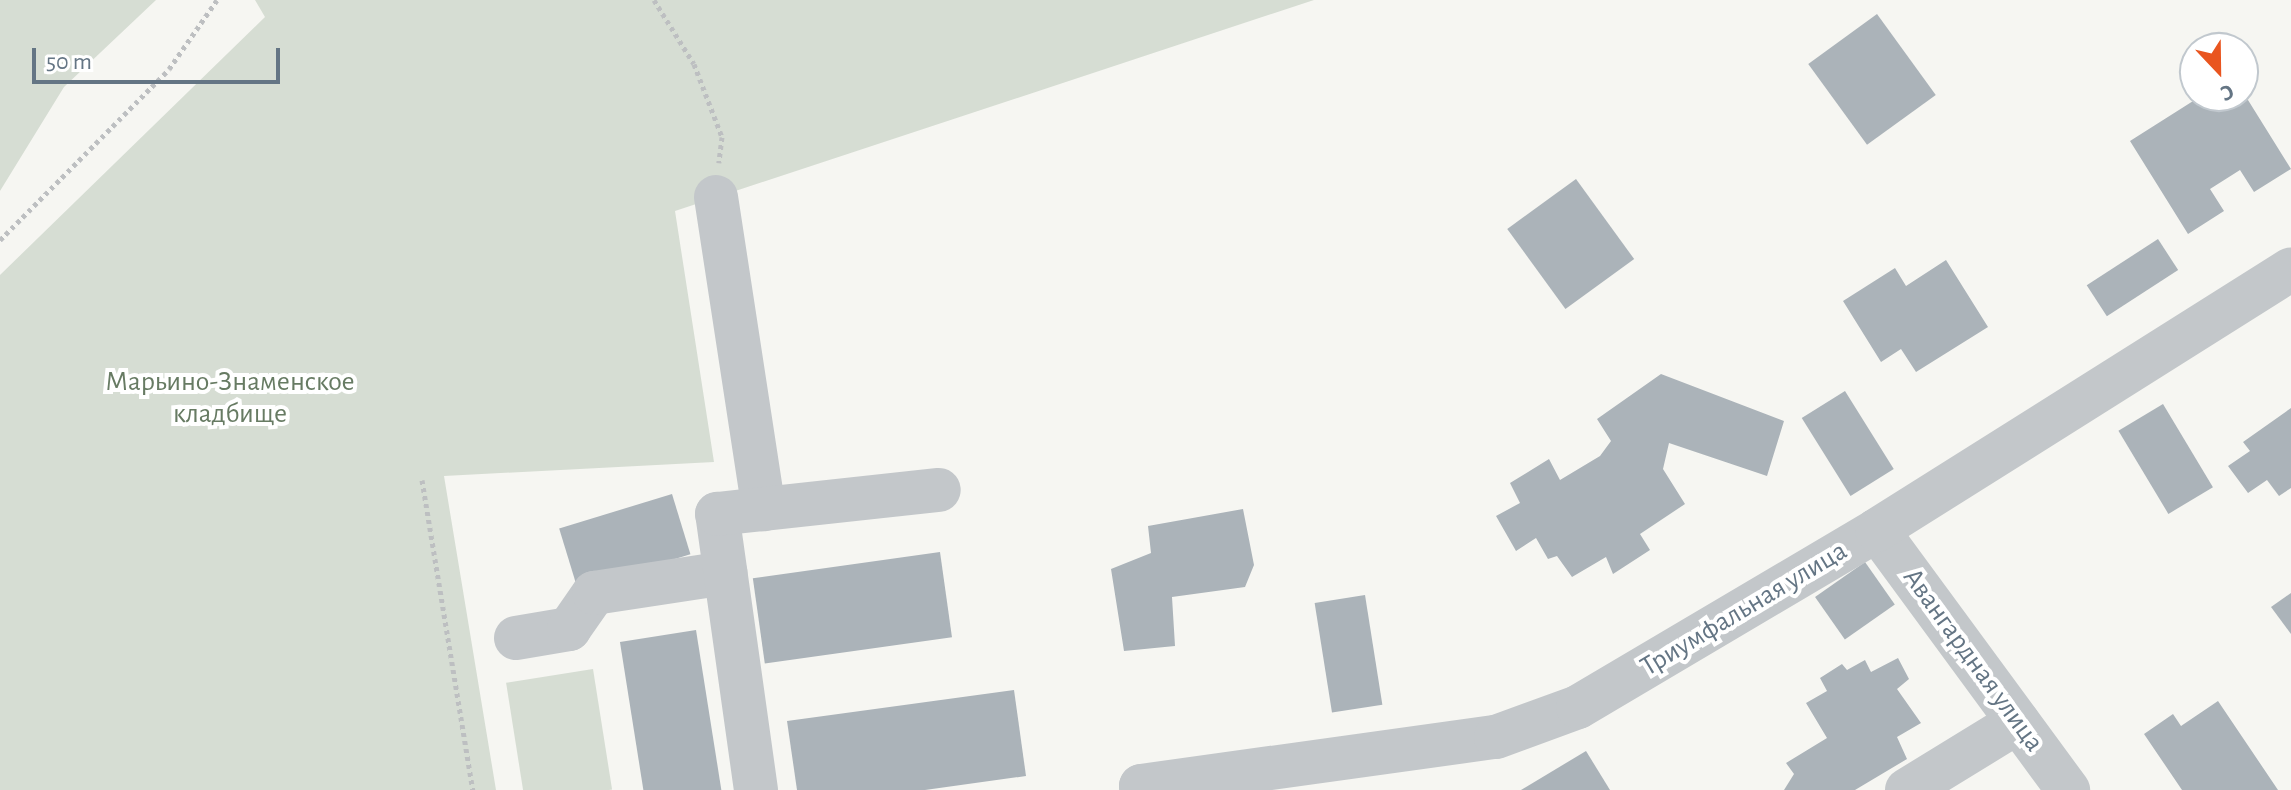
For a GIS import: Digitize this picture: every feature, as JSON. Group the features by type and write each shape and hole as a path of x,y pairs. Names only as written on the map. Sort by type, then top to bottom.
{"street":[{"path":"716,197 764,509"},
{"name":"Триумфальная улица","path":"1142,790 1141,786 1496,737 1578,707 1877,530 2291,269"},
{"path":"756,790 717,514 939,490"},
{"name":"Авангардная улица","path":"1877,530 2068,790"},
{"path":"516,638 569,629 594,593 725,573"},
{"path":"1907,790 2018,722"}],"path":[{"path":"0,240 169,69 217,0"},
{"path":"654,0 694,64 722,137 716,197"},
{"path":"422,480 473,790"}],"green space":[{"path":"0,0 156,0 64,87 0,191"},
{"name":"Марьино-Знаменское кладбище","path":"255,0 1314,0 675,211 714,462 444,476 496,790 0,790 0,275 265,17"},
{"path":"593,669 612,789 523,790 506,683"}],"building":[{"path":"1877,14 1936,95 1867,145 1808,64"},
{"path":"2179,110 2255,112 2291,169 2254,192 2240,170 2210,189 2224,211 2188,234 2130,141"},
{"path":"1576,179 1634,259 1565,309 1507,229"},
{"path":"2158,239 2178,270 2107,316 2087,285"},
{"path":"1946,260 1988,327 1916,372 1901,349 1881,362 1843,301 1895,268 1906,286"},
{"path":"1661,374 1784,421 1767,476 1669,443 1663,469 1685,504 1640,534 1650,550 1613,574 1606,557 1572,577 1557,556 1548,559 1536,538 1516,551 1496,516 1520,503 1510,483 1549,459 1560,480 1600,456 1611,441 1597,419"},
{"path":"1845,391 1894,469 1851,496 1802,418"},
{"path":"2163,404 2213,487 2168,514 2118,431"},
{"path":"2291,408 2291,488 2279,496 2267,480 2248,493 2228,466 2250,451 2243,442"},
{"path":"672,494 690,554 578,589 559,528"},
{"path":"1243,509 1254,565 1245,587 1172,597 1175,646 1124,651 1111,569 1151,553 1148,526"},
{"path":"940,552 952,637 765,663 753,578"},
{"path":"1865,562 1895,605 1845,640 1815,597"},
{"path":"2291,593 2291,634 2271,607"},
{"path":"1365,595 1382,705 1332,713 1315,603"},
{"path":"696,630 721,790 643,790 620,642"},
{"path":"1898,658 1909,679 1897,689 1921,723 1897,737 1907,759 1855,790 1784,790 1794,774 1786,763 1827,738 1806,703 1827,691 1820,678 1842,664 1847,670 1865,660 1871,672"},
{"path":"1014,690 1026,776 925,790 797,790 787,721"},
{"path":"2218,701 2278,790 2182,790 2144,734 2173,714 2181,726"},
{"path":"1586,751 1610,790 1521,790"}]}
